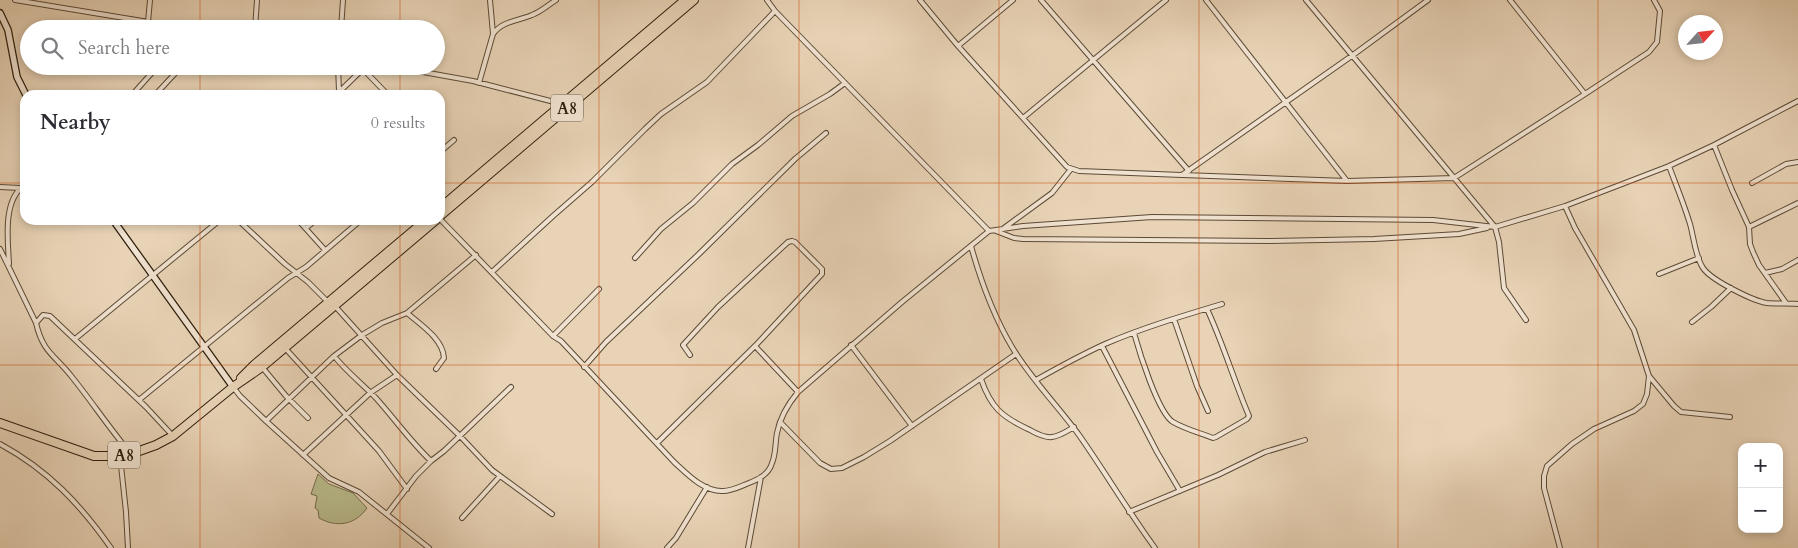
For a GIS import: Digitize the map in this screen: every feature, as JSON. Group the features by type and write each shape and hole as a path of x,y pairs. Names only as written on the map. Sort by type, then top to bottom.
{"highway":[{"name":"A8","path":"445,204 685,0"},
{"name":"A8","path":"445,214 694,0"},
{"name":"A8","path":"0,423 94,456 120,456 156,446 173,436 233,387 262,367 420,225"},
{"name":"A8","path":"233,387 254,365 430,225"}],"street":[{"path":"15,0 136,20"},
{"path":"51,0 51,6"},
{"path":"148,20 150,0"},
{"path":"256,20 258,0"},
{"path":"342,20 343,0"},
{"path":"479,83 493,34 490,0"},
{"path":"493,34 502,25 533,15 556,0"},
{"path":"767,0 775,11 845,83 992,230 1014,238 1023,239 1374,239 1459,234 1493,227 1564,206 1669,166 1798,101"},
{"path":"920,0 958,46 1067,167 1071,169 1079,171 1347,181 1454,178 1649,52 1657,42 1660,11 1654,0"},
{"path":"958,46 1013,0"},
{"path":"1041,0 1189,171"},
{"path":"1023,118 1166,0"},
{"path":"1206,0 1347,181"},
{"path":"1306,0 1493,227 1499,242 1504,288 1526,320"},
{"path":"1419,0 1423,4"},
{"path":"1182,175 1428,0"},
{"path":"1510,0 1585,94"},
{"path":"492,272 592,182 645,129 662,114 706,82 775,11"},
{"path":"0,13 8,30 17,77 24,90"},
{"path":"136,90 150,75"},
{"path":"160,90 174,75"},
{"path":"338,75 338,90"},
{"path":"342,90 358,75"},
{"path":"371,75 384,90"},
{"path":"437,75 479,83 562,104"},
{"path":"635,258 661,229 693,203 732,164 792,116 845,83"},
{"path":"584,367 613,335 700,253 795,159 826,133"},
{"path":"445,147 454,140"},
{"path":"1714,145 1749,227 1750,244 1764,273 1786,303"},
{"path":"1752,183 1786,164 1798,162"},
{"path":"1669,166 1686,211 1699,258 1708,274 1731,288 1766,303 1798,304"},
{"path":"1002,229 1052,193 1071,169"},
{"path":"0,187 20,188 10,208 7,222 8,264"},
{"path":"1749,227 1798,202"},
{"path":"1564,206 1634,330 1649,376 1681,412 1730,417"},
{"path":"445,223 691,477 707,487 724,491 734,489 762,477 770,468 773,463 780,422 788,404 798,392 851,345 992,230 1152,217 1433,220 1493,227"},
{"path":"117,225 240,396 329,478 359,492 429,548"},
{"path":"75,339 214,225"},
{"path":"244,225 331,304 362,335 397,375 492,470 552,514"},
{"path":"303,225 325,250"},
{"path":"306,228 310,225"},
{"path":"139,400 355,225"},
{"path":"657,443 755,346 823,272 792,241 788,242 718,307 682,345 690,355"},
{"path":"971,246 980,280 990,305 1016,354 1074,427 1129,512 1155,548"},
{"path":"0,249 36,323 42,342 52,357 71,376 131,454"},
{"path":"266,421 334,356 382,323 407,313 476,255"},
{"path":"1659,274 1699,258"},
{"path":"1764,273 1782,269 1798,260"},
{"path":"1692,322 1711,308 1731,288"},
{"path":"553,336 599,289"},
{"path":"1036,380 1102,346 1134,333 1222,304"},
{"path":"1134,333 1145,366 1168,418 1173,422 1213,438 1216,437 1249,416 1219,334 1206,308"},
{"path":"407,313 426,330 444,352 444,358 436,369"},
{"path":"36,323 43,315 50,316 139,400 173,436"},
{"path":"1174,319 1197,386 1208,411"},
{"path":"851,345 912,426"},
{"path":"755,346 798,392"},
{"path":"1102,346 1157,452 1180,491"},
{"path":"284,348 379,450 407,489"},
{"path":"780,422 811,456 820,463 831,469 842,468 864,457 912,426 1016,354"},
{"path":"334,356 370,393 414,446 431,461"},
{"path":"262,367 308,418"},
{"path":"303,455 370,393 397,375"},
{"path":"1560,548 1544,488 1544,476 1547,466 1572,444 1594,429 1634,411 1643,404 1647,394 1649,376"},
{"path":"981,379 992,404 1007,418 1040,435 1049,437 1063,434 1074,427"},
{"path":"387,514 431,461 511,387"},
{"path":"1129,512 1218,475 1265,452 1305,440"},
{"path":"0,444 18,454 57,483 78,504 111,548"},
{"path":"120,456 128,548"},
{"path":"462,518 500,476"},
{"path":"748,548 762,477"},
{"path":"667,548 676,538 707,487"}],"green space":[{"path":"318,474 329,484 353,493 367,508 357,518 345,523 332,523 319,518 318,510 315,508 317,496 311,494"}]}
